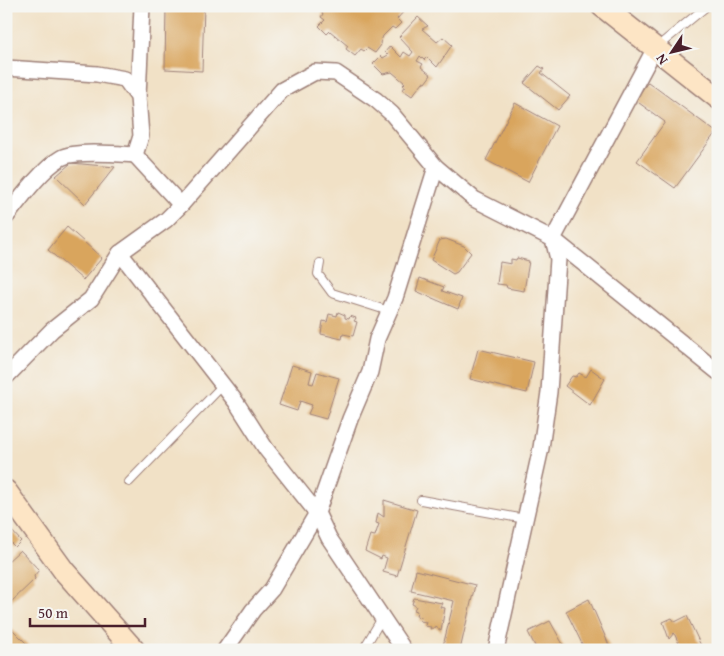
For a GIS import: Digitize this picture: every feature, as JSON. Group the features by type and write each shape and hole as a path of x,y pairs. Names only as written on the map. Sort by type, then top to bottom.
{"street":[{"path":"135,155 141,136 138,97 142,6"},
{"path":"602,6 718,98"},
{"path":"496,650 541,448 549,392 558,259 553,239 655,48"},
{"path":"6,68 98,74 125,79 138,97"},
{"path":"6,377 52,330 91,299 120,253 166,220 181,205 282,90 315,72 336,73 376,100 392,114 436,167 474,199 553,239 718,372"},
{"path":"6,217 48,168 63,156 112,153 135,155 181,205"},
{"path":"225,650 253,610 272,589 317,513 350,419 370,372 377,339 389,311 436,167"},
{"path":"120,253 223,385 266,448 317,513 328,538 404,650"},
{"path":"6,491 64,571 134,650"}],"lane":[{"path":"655,48 707,6"},
{"path":"320,262 318,274 332,293 389,311"},
{"path":"129,482 223,385"},
{"path":"421,500 524,519"},
{"path":"363,650 382,618"}],"building":[{"path":"166,6 204,6 202,71 165,69"},
{"path":"316,6 402,6 405,10 397,19 401,23 395,29 392,27 383,36 381,45 375,53 367,48 364,51 361,49 355,56 346,49 348,46 330,31 327,34 319,26 325,20 321,17 323,14"},
{"path":"418,17 428,26 422,29 437,42 443,37 452,45 437,67 427,57 424,60 420,56 417,61 423,64 421,67 431,75 412,96 402,89 406,87 403,85 405,83 392,72 383,74 373,64 381,56 383,58 388,55 385,52 390,46 401,57 404,52 410,56 413,52 399,37"},
{"path":"539,66 544,69 541,73 570,96 558,110 524,83"},
{"path":"648,82 716,132 675,188 637,161 665,122 635,100"},
{"path":"515,103 557,126 528,182 486,160"},
{"path":"71,163 115,167 85,204 56,176"},
{"path":"67,227 102,258 83,280 48,250"},
{"path":"446,239 464,246 471,253 457,272 453,274 431,260 440,240"},
{"path":"517,258 529,261 524,291 497,284 500,262 511,264 511,259 516,260"},
{"path":"420,278 444,287 442,291 462,298 458,309 416,291"},
{"path":"338,312 345,315 345,318 349,319 350,316 356,318 354,321 357,322 353,336 343,334 342,339 321,334 323,321 327,322 329,314 337,316"},
{"path":"478,349 534,362 527,393 470,379"},
{"path":"292,365 312,371 309,383 313,384 317,372 339,378 326,419 308,414 312,405 300,401 297,411 279,405"},
{"path":"591,369 605,379 590,405 565,386 572,376 576,377 579,373 586,377"},
{"path":"384,500 417,510 397,576 383,572 387,558 382,556 381,559 365,551 370,535 375,536 379,524 376,523 378,513 384,517"},
{"path":"10,529 21,541 15,547 6,538 6,533"},
{"path":"20,550 39,570 34,576 35,579 9,604 6,601 6,563"},
{"path":"416,570 475,585 460,650 442,650 454,601 411,591"},
{"path":"414,598 442,603 440,607 445,608 441,631 436,627 430,629 431,627 425,626 426,622 420,621 421,617 416,616 417,611 414,610 416,606 412,604"},
{"path":"589,599 611,650 585,650 566,611"},
{"path":"687,616 703,650 682,650 674,633 669,639 663,622 672,618 675,622"},
{"path":"550,621 566,650 537,650 528,632"},
{"path":"6,623 33,650 6,650"}]}
